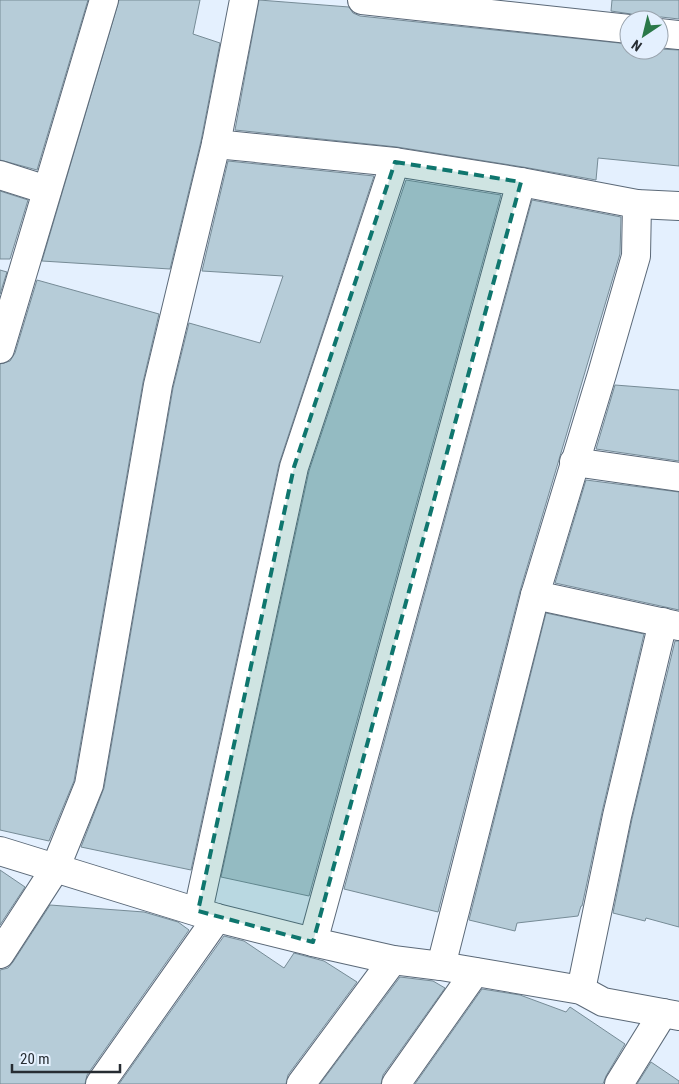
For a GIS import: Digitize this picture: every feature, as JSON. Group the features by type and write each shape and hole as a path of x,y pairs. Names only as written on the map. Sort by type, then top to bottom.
{"street":[{"path":"0,348 104,0"},
{"path":"0,954 55,868 89,786 158,385 216,144 244,0"},
{"path":"362,0 619,28"},
{"path":"216,144 395,162 521,182 637,204 679,206"},
{"path":"100,1084 208,914 294,467 395,162"},
{"path":"0,175 47,190"},
{"path":"313,942 521,182"},
{"path":"442,966 535,595 636,256 637,204"},
{"path":"574,462 679,477"},
{"path":"535,595 671,624 617,816 581,990"},
{"path":"0,850 208,914 313,942 393,960 442,966 581,990 603,1002 671,1015 619,1084"},
{"path":"301,1084 393,960"},
{"path":"396,1084 475,972"}],"highlighted area":[{"path":"395,162 521,182 313,942 198,911 294,467"}],"building":[{"path":"0,0 88,0 37,170 0,160"},
{"path":"119,0 200,0 193,34 220,43 201,141 170,269 42,261"},
{"path":"259,0 349,7 353,13 360,16 619,43 619,60 669,60 669,50 679,50 679,166 598,158 596,180 397,147 235,130"},
{"path":"612,0 679,0 679,19 669,18 669,10 611,11"},
{"path":"228,161 374,176 279,464 191,870 81,847 104,788 173,388 189,323 260,343 283,276 202,271"},
{"path":"406,180 501,195 309,896 221,877 309,471"},
{"path":"0,191 28,200 10,259 0,259"},
{"path":"532,200 621,217 620,254 520,591 438,912 344,889"},
{"path":"0,270 7,272 0,294"},
{"path":"37,280 159,314 143,382 74,781 49,841 0,830 0,364 10,361 15,353"},
{"path":"615,385 679,390 679,461 596,449"},
{"path":"586,480 679,492 679,610 555,583"},
{"path":"546,613 644,634 582,906 578,916 517,923 515,931 469,920"},
{"path":"675,641 679,641 679,927 646,918 645,921 613,913 632,819"},
{"path":"0,870 25,887 0,925"},
{"path":"50,905 144,912 178,922 189,930 87,1075 85,1084 0,1084 0,970 8,968 13,962"},
{"path":"224,936 244,941 284,968 294,953 324,961 357,982 288,1075 286,1084 119,1084"},
{"path":"400,977 433,981 445,988 383,1075 381,1084 320,1084"},
{"path":"482,989 520,995 566,1012 570,1007 625,1044 603,1084 415,1084"},
{"path":"651,1062 679,1081 679,1084 637,1084"}]}
